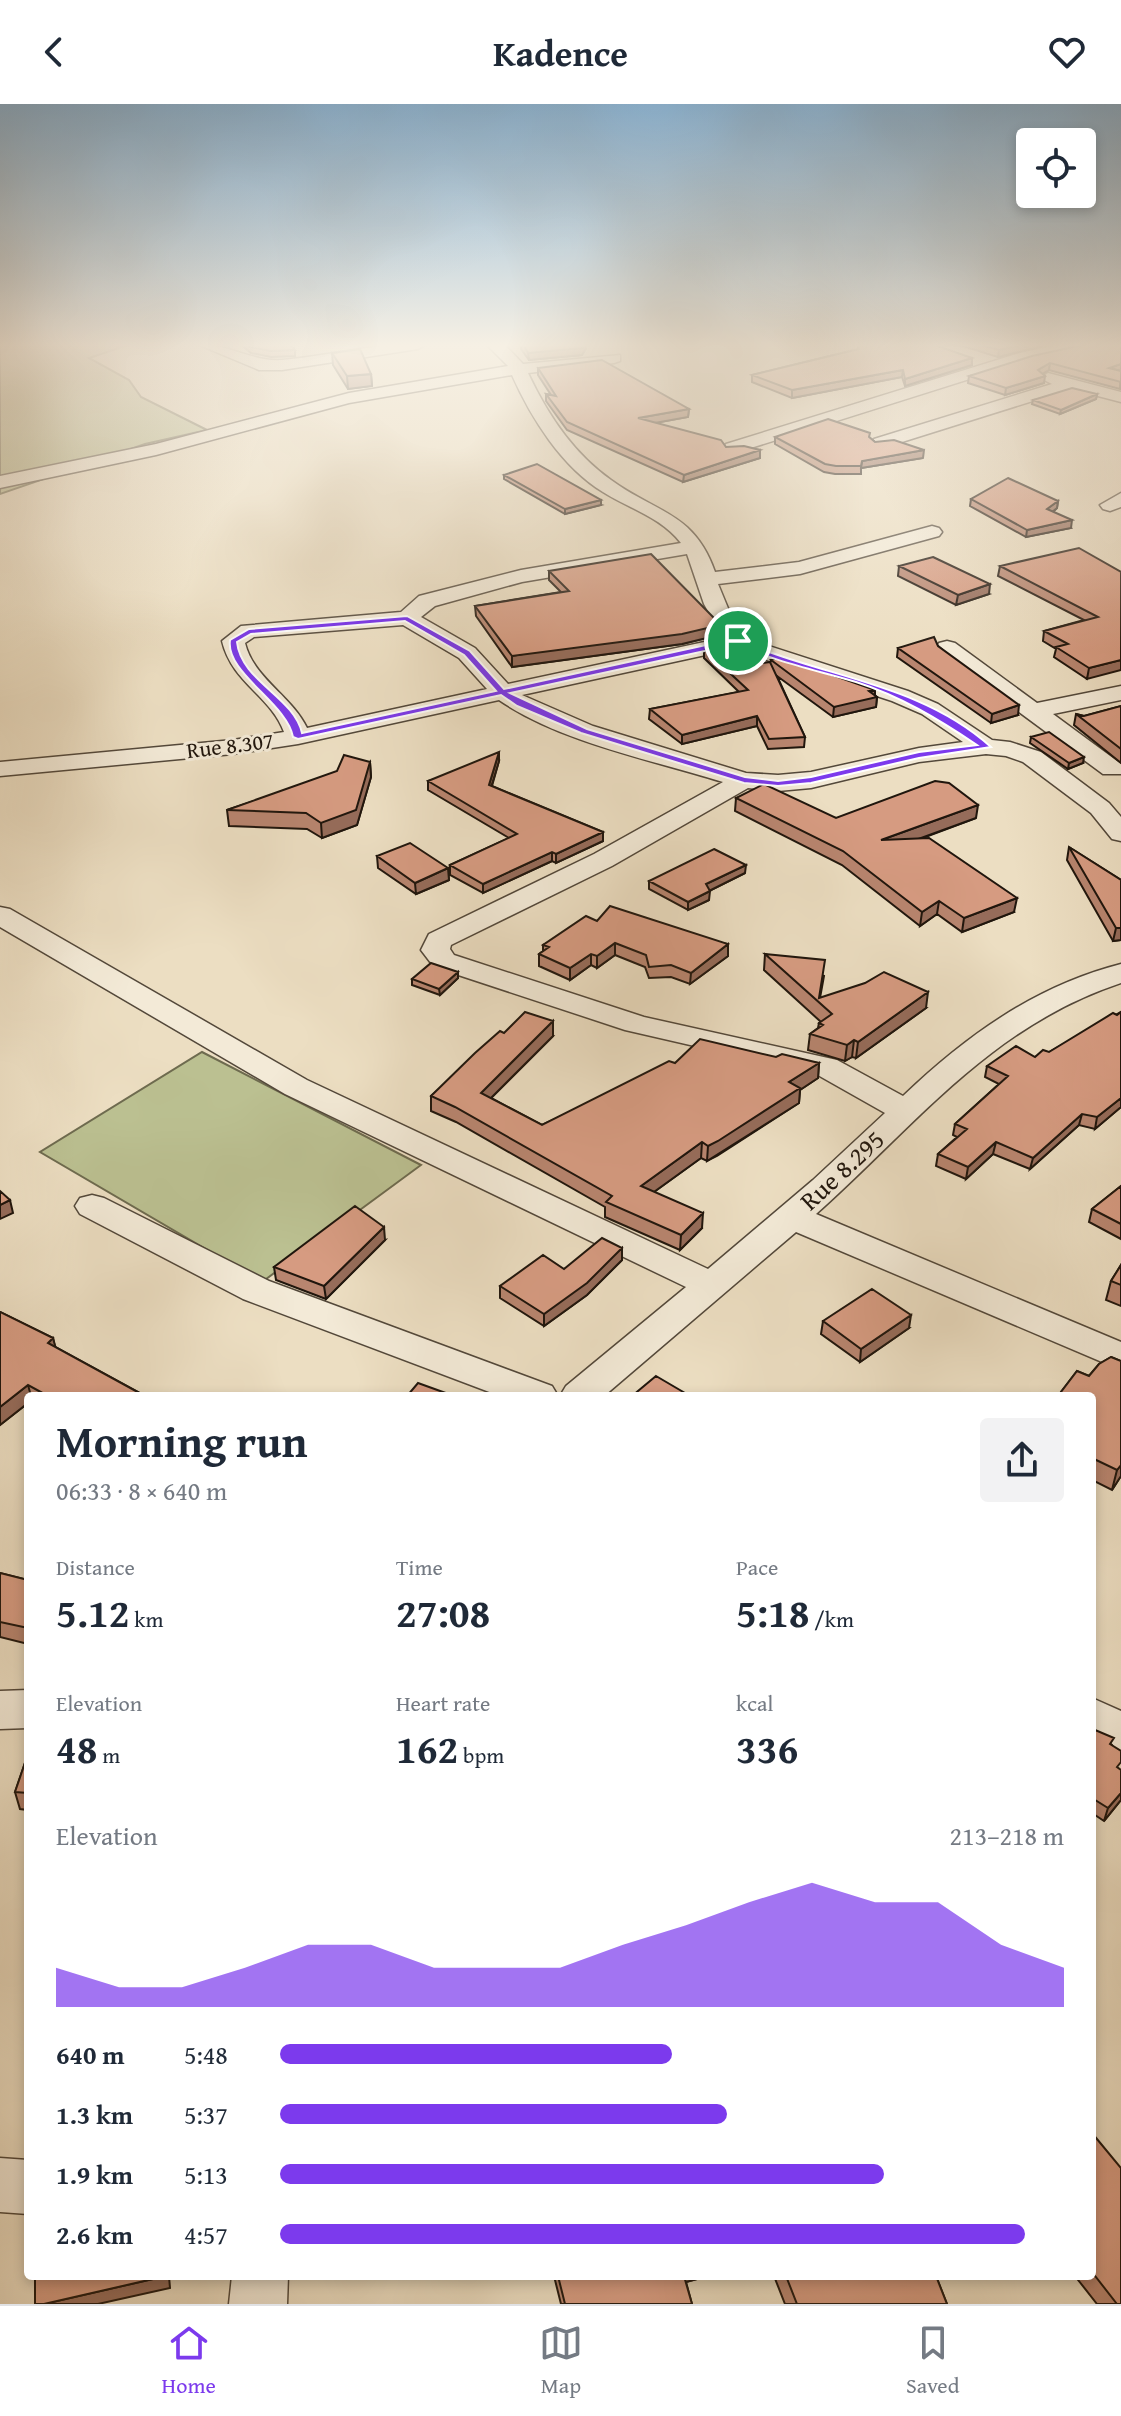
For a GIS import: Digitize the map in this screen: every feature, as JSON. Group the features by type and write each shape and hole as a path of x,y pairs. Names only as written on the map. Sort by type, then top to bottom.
{"street":[{"path":"0,482 162,447"},
{"path":"567,447 600,481 685,534 694,547 723,625 738,641 767,655 835,673 900,696 930,709 986,747"},
{"path":"732,448 736,447"},
{"path":"704,579 800,568 932,532"},
{"path":"407,618 427,601 521,576 694,547"},
{"path":"298,737 295,722 248,672 234,650 233,641 249,631 407,618 467,653 502,692 520,704 584,731 744,780 778,783 811,780 919,755 986,747 1010,749 1032,757 1067,782 1100,808 1121,833"},
{"name":"Rue 8.307","path":"0,769 233,747 298,737 738,641"},
{"path":"947,648 1116,767"},
{"path":"1034,711 1121,693"},
{"path":"1067,782 1116,767"},
{"path":"744,780 603,860 439,940 435,950 444,961 636,1024 826,1067 904,1111"},
{"path":"0,915 296,1087 709,1284"},
{"name":"Rue 8.295","path":"584,1392 791,1217 980,1042 1052,997 1121,973"},
{"path":"92,1206 256,1290 528,1392"},
{"path":"791,1217 1121,1357"},
{"path":"0,1710 24,1709"},
{"path":"1096,1719 1121,1734"},
{"path":"0,2185 24,2187"},
{"path":"258,2304 260,2280"}],"green space":[{"path":"0,447 137,447 0,494"},
{"path":"202,1052 421,1165 262,1282 40,1152"}],"building":[{"path":"621,447 747,447 760,450 684,475"},
{"path":"793,447 914,447 924,450 862,461 861,466 825,464"},
{"path":"537,464 601,500 565,509 504,475"},
{"path":"1008,478 1058,501 1047,509 1072,520 1027,530 971,499"},
{"path":"1079,548 1121,572 1121,660 1089,668 1056,647 1068,644 1044,631 1098,617 1000,566"},
{"path":"651,554 715,619 712,627 682,634 512,656 475,606 569,591 549,571"},
{"path":"933,557 990,584 958,595 899,566"},
{"path":"934,637 938,646 1019,705 992,714 898,648"},
{"path":"738,644 746,647 763,663 770,662 805,737 769,739 757,716 682,735 650,709 748,690 704,649"},
{"path":"781,657 875,690 869,691 877,697 834,707 771,660"},
{"path":"1121,706 1121,749 1076,714 1084,716"},
{"path":"1049,732 1084,757 1069,763 1031,737"},
{"path":"499,752 489,785 603,832 483,884 450,865 517,834 428,781"},
{"path":"344,755 370,762 356,810 321,823 306,813 227,810 337,771"},
{"path":"935,781 949,783 978,805 881,840 929,838 1017,898 964,918 939,901 922,912 843,851 736,798 764,784 836,818"},
{"path":"410,843 448,868 415,883 377,856"},
{"path":"1069,847 1121,880 1121,928 1116,928"},
{"path":"714,849 746,865 706,884 710,891 688,902 649,881"},
{"path":"610,906 728,944 691,973 671,965 649,967 646,955 615,943 597,956 591,954 570,968 539,954 549,947 543,945 586,916 597,921"},
{"path":"765,954 825,960 819,998 865,983 884,972 928,992 858,1042 854,1040 847,1045 810,1034 832,1014"},
{"path":"431,963 458,972 439,989 412,979"},
{"path":"525,1012 553,1021 481,1093 542,1125 669,1061 675,1063 700,1039 776,1057 782,1054 819,1063 789,1082 800,1088 718,1141 708,1146 702,1142 641,1186 703,1213 681,1235 606,1202 612,1196 431,1096 475,1053 500,1031 504,1033"},
{"path":"1121,1012 1121,1098 1097,1117 1082,1114 1033,1158 996,1142 968,1167 938,1154 967,1129 955,1124 1008,1076 987,1066 1016,1046 1035,1057 1043,1050 1049,1052 1113,1013 1117,1015"},
{"path":"1121,1186 1121,1224 1092,1209"},
{"path":"0,1191 10,1200 0,1205"},
{"path":"355,1206 384,1227 324,1286 274,1267"},
{"path":"602,1238 622,1248 587,1283 544,1314 500,1286 543,1255 564,1269"},
{"path":"1121,1265 1121,1285 1111,1281"},
{"path":"872,1289 911,1315 861,1349 823,1321"},
{"path":"0,1312 53,1338 48,1343 138,1392 41,1392 28,1385 0,1407"},
{"path":"1111,1357 1121,1361 1121,1465 1117,1470 1096,1460 1096,1392 1061,1392 1077,1371 1089,1376 1099,1364"},
{"path":"656,1376 683,1392 637,1392"},
{"path":"418,1383 443,1392 410,1392"},
{"path":"0,1573 24,1579 24,1627 0,1622"},
{"path":"1096,1730 1114,1738 1110,1744 1121,1751 1121,1762 1117,1767 1121,1770 1121,1793 1108,1808 1096,1800"},
{"path":"24,1766 24,1793 15,1792"},
{"path":"1096,2138 1121,2168 1121,2304 1117,2304 1096,2277"},
{"path":"35,2280 149,2280 44,2304 35,2304"},
{"path":"559,2280 685,2280 692,2304 565,2304"},
{"path":"788,2280 938,2280 947,2304 797,2304"}],"route":[{"path":"738,641 502,692 473,700 298,737 295,722 248,672 234,650 233,641 249,631 407,618 467,653 502,692 520,704 584,731 744,780 778,783 811,780 919,755 986,747 930,709 900,696 810,665 767,655 738,641"}]}
